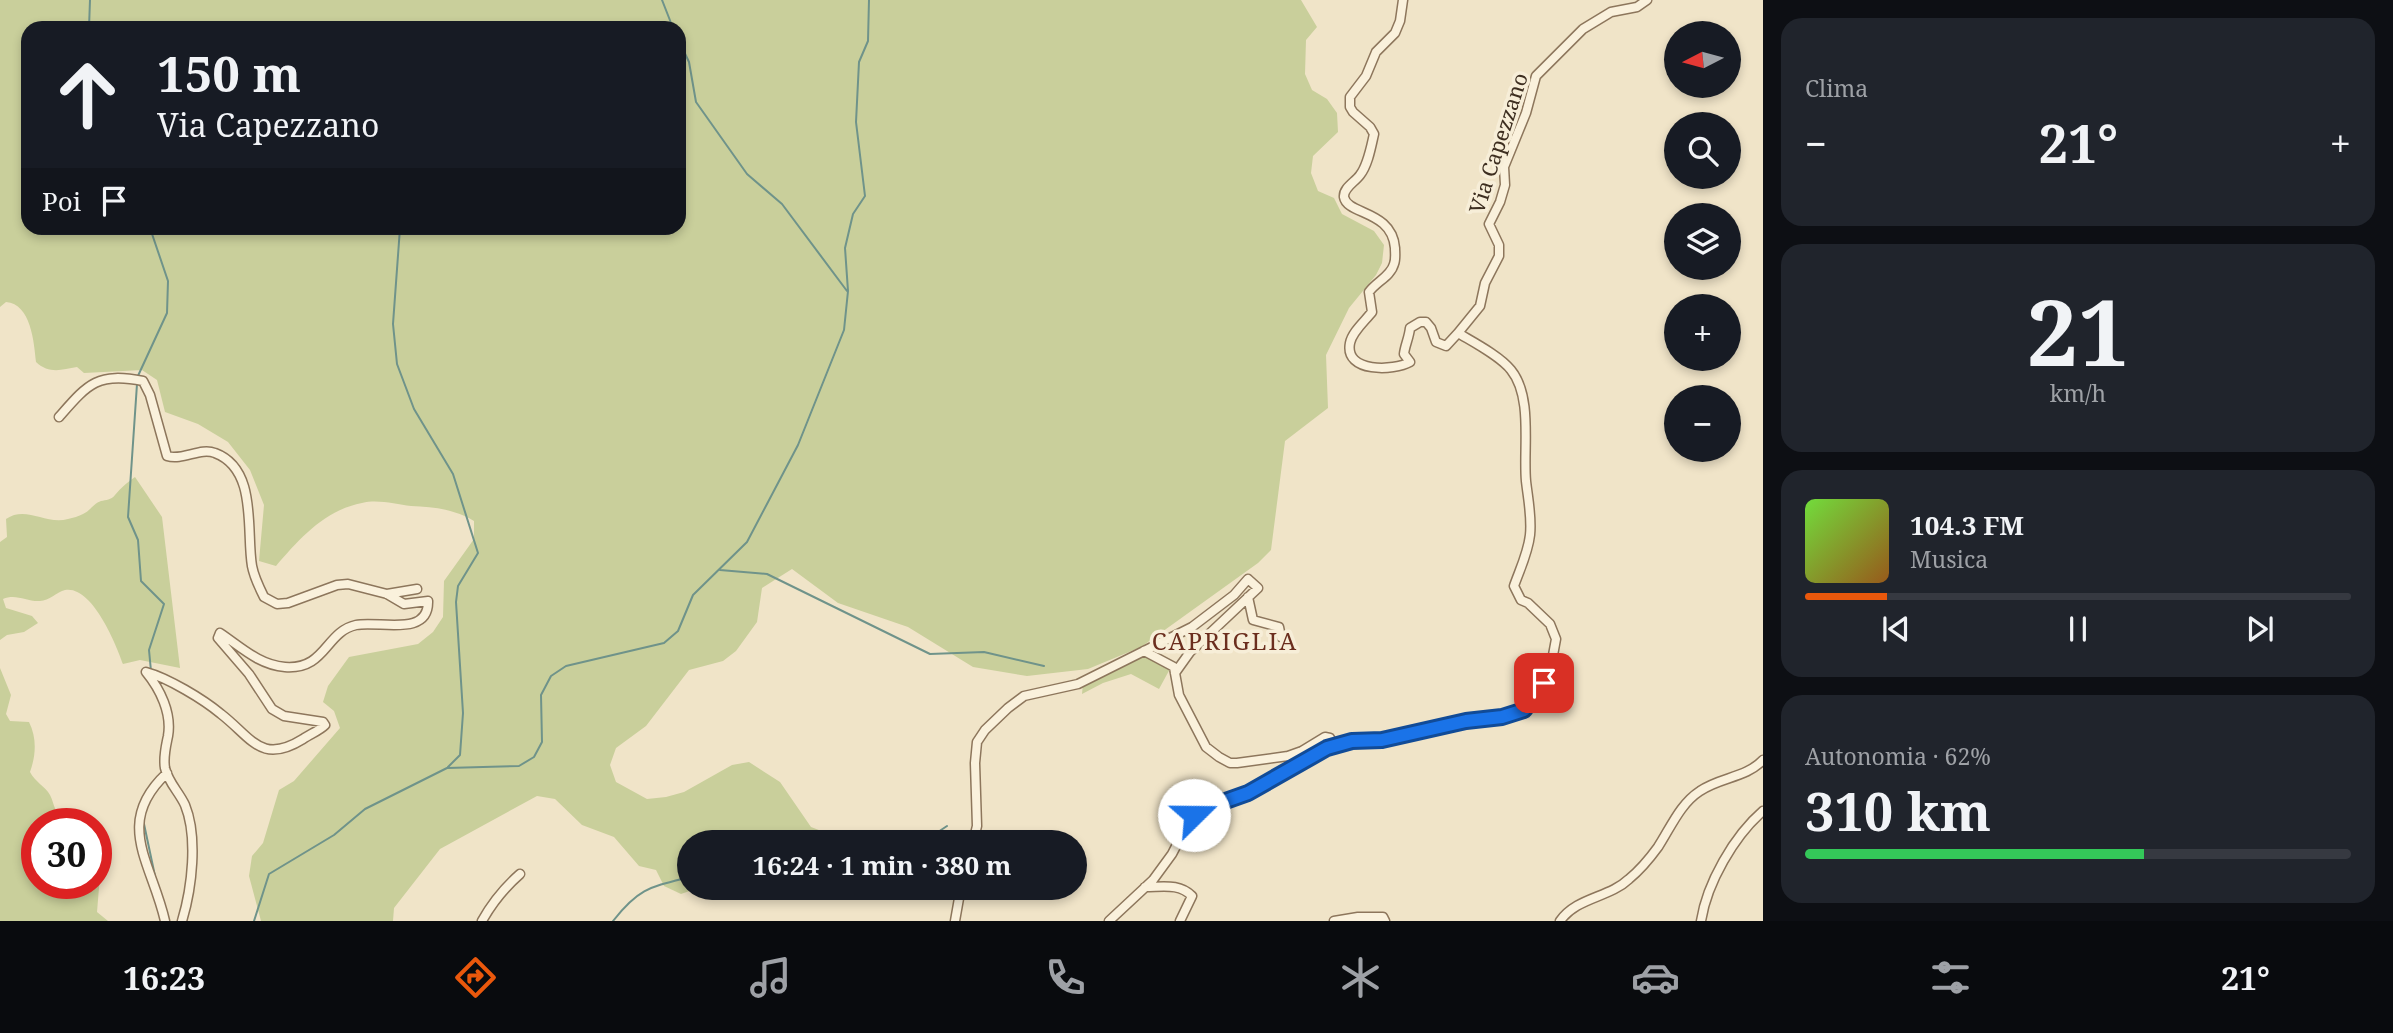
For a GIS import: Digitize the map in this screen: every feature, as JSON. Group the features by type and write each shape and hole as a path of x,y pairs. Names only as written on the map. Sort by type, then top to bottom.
{"street":[{"path":"1109,921 1166,863 1188,823 1199,810 1248,793 1327,748 1352,741 1382,740 1466,721 1502,717 1524,710 1544,683 1551,666 1556,639 1550,624 1528,603 1521,600 1514,586 1529,548 1531,531 1524,453 1527,425 1516,377 1510,368 1458,332 1446,346 1436,342 1426,322 1420,322 1410,328 1404,354 1410,362 1404,366 1363,366 1356,363 1350,355 1350,340 1372,312 1369,292 1389,274 1394,266 1395,256 1394,242 1389,230 1381,221 1347,204 1344,198 1345,191 1362,173 1374,134 1370,127 1353,113 1350,97 1366,76 1376,52 1395,33 1400,22 1403,0"},
{"name":"Via Capezzano","path":"1458,332 1480,306 1485,283 1499,256 1499,245 1489,224 1500,202 1505,185 1504,167 1526,113 1536,76 1583,29 1611,12 1637,7 1647,0"},
{"path":"59,417 81,392 94,383 110,377 144,381 167,456 175,458 209,451 219,454 243,480 253,569 264,597 277,604 288,603 337,585 348,584 387,594 404,604 428,601 424,617 404,625 359,624 348,628 310,664 284,667 264,662 249,655 220,633 218,638 221,644 249,674 272,709 284,716 323,722 325,725 291,747 268,750 254,744 220,713 169,682 146,672 160,692 168,715 169,732 164,760 167,773 183,801 192,828 194,843 182,921"},
{"path":"976,830 975,763 977,742 985,730 1024,696 1078,684 1192,627 1234,595 1248,579 1258,588 1190,652 1175,673"},
{"path":"387,594 417,589"},
{"path":"1248,597 1254,620 1279,627 1281,636"},
{"path":"1144,651 1174,667 1179,695 1206,747 1230,763 1289,756 1325,737 1332,742 1327,748"},
{"path":"1560,921 1578,904 1627,881 1651,857 1676,816 1690,799 1703,789 1747,772 1763,760"},
{"path":"165,921 139,839 139,817 146,795 167,773"},
{"path":"1701,921 1710,887 1724,862 1752,820 1763,811"},
{"path":"482,921 507,885 520,874"},
{"path":"1145,887 1175,886 1186,889 1192,896 1180,921"},
{"path":"955,921 959,900"},
{"path":"1334,921 1371,916 1383,917 1385,921"}],"green space":[{"path":"0,0 1301,0 1317,27 1306,40 1305,74 1312,90 1327,99 1337,113 1338,132 1313,156 1311,173 1318,191 1334,198 1342,214 1374,231 1384,245 1382,263 1376,275 1349,308 1326,355 1328,408 1285,441 1271,550 1258,563 1141,647 1088,669 1027,676 973,667 908,627 838,603 792,569 762,588 757,622 736,651 723,661 689,670 646,726 616,748 610,765 616,782 647,799 684,792 732,765 749,762 780,782 811,827 819,830 677,830 677,892 664,886 656,870 639,866 614,837 582,825 555,799 537,796 440,849 394,908 393,921 261,921 249,876 252,856 263,843 279,790 294,781 340,728 334,711 323,702 328,686 349,657 418,644 433,632 443,617 444,581 474,539 474,521 444,509 368,502 336,512 325,519 304,536 276,566 259,561 264,505 250,470 228,442 198,424 165,412 157,380 142,370 84,373 77,367 55,370 41,366 36,362 30,325 21,309 6,302 0,307"},
{"path":"135,477 162,517 180,668 140,660 123,664 102,618 84,597 75,591 65,590 40,601 12,597 3,599 6,608 32,616 38,623 24,632 7,635 0,640 0,542 7,537 6,519 21,514 51,520 76,517 99,502 112,498"},
{"path":"1142,654 1171,667 1159,689 1131,674 1103,683 1082,694 1083,683"},
{"path":"0,668 11,695 6,714 10,721 29,722 34,740 34,759 30,772 48,792 56,808 21,808 21,899 98,899 97,912 108,921 0,921"}],"waterway":[{"path":"89,21 90,0"},
{"path":"662,0 670,21"},
{"path":"254,921 269,874 334,835 365,809 447,768 519,766 534,757 542,742 541,695 551,676 566,666 664,643 678,631 693,595 747,542 798,445 844,330 848,291 845,248 853,214 865,196 856,122 859,62 868,41 869,0"},
{"path":"686,56 696,102 747,174 782,204 847,291"},
{"path":"137,378 167,313 168,281 152,235"},
{"path":"399,235 393,324 397,364 414,409 453,474 478,553 458,586 456,602 463,713 460,755 448,767"},
{"path":"137,384 128,517 138,540 141,581 164,604 149,650 151,671"},
{"path":"720,570 767,574 930,654 984,652 1044,666"},
{"path":"144,824 155,876"},
{"path":"941,830 947,826"},
{"path":"613,921 638,895 677,880"}],"district":[{"name":"CAPRIGLIA","path":"1225,640"}],"route":[{"path":"1194,815 1199,810 1248,793 1327,748 1352,741 1382,740 1466,721 1502,717 1524,710 1544,683"}]}
